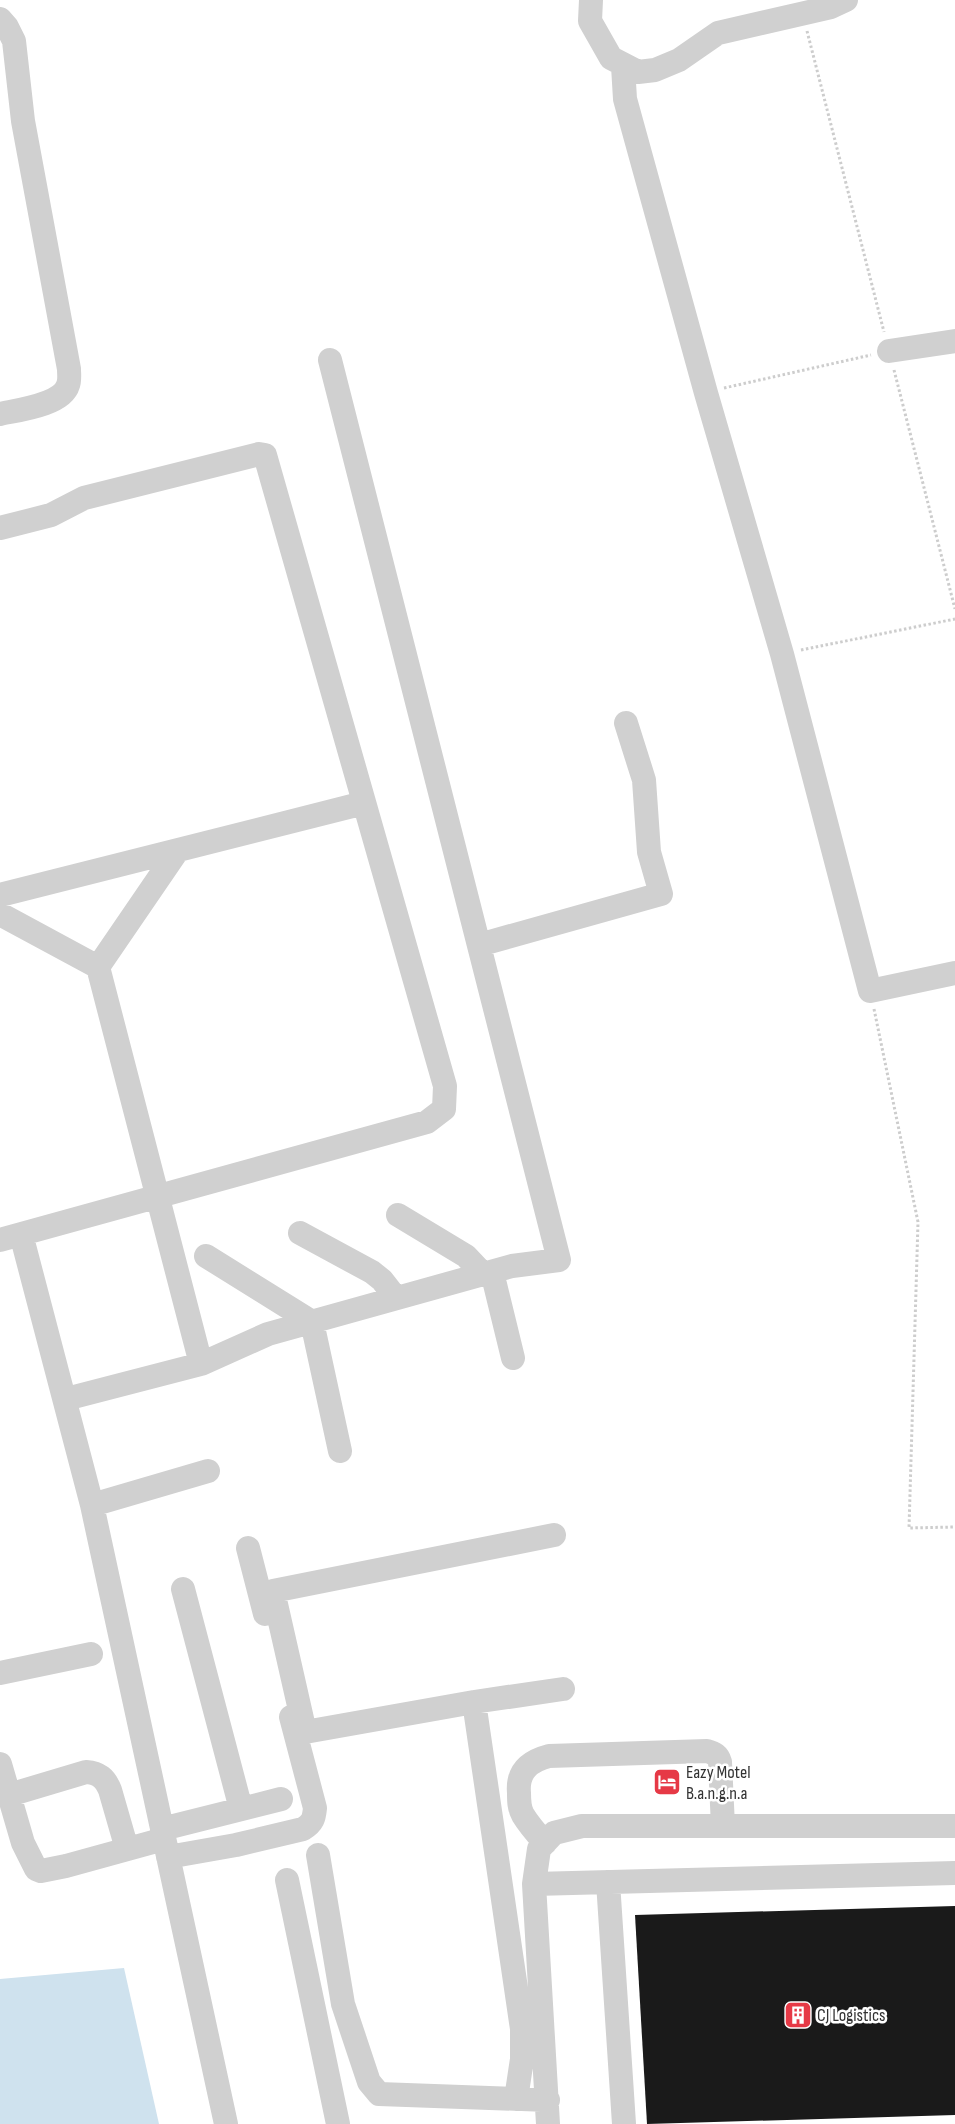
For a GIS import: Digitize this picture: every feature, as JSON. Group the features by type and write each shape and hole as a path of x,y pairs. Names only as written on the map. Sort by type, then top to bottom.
{"street":[{"path":"591,0 590,21 611,58 623,66 638,72 655,70 679,60 718,33 800,7 831,7 846,0"},
{"path":"0,19 7,27 14,41 23,121 70,369 68,386 60,398 40,405 0,414"},
{"path":"623,66 625,99 706,392 782,654 870,991 955,973"},
{"path":"889,351 955,341"},
{"path":"66,1399 201,1364 268,1334 512,1266 559,1260 330,360"},
{"path":"0,528 51,515 84,498 259,454 265,455 445,1086 444,1109 427,1122 10,1237 66,1399 92,1505 226,2124"},
{"path":"479,945 661,894 649,852 644,780 626,723"},
{"path":"0,895 364,803"},
{"path":"98,967 178,850"},
{"path":"0,914 98,967 201,1364"},
{"path":"398,1215 466,1256 487,1273 513,1358"},
{"path":"300,1233 372,1272 382,1280 396,1298"},
{"path":"206,1256 312,1322 340,1451"},
{"path":"92,1505 208,1471"},
{"path":"554,1535 273,1591 305,1732 474,1702 563,1689"},
{"path":"164,1842 236,1845 296,1831 310,1824 314,1819 315,1808 248,1548"},
{"path":"183,1589 240,1809"},
{"path":"0,1673 91,1654"},
{"path":"474,1702 522,2029 522,2059 516,2099"},
{"path":"545,1843 523,1814 518,1786 521,1773 525,1768 533,1761 550,1756 707,1751 716,1754 720,1762 723,1826"},
{"path":"0,1764 29,1856 36,1869 41,1871 127,1849 164,1842 240,1809 281,1799"},
{"path":"9,1795 86,1772 96,1773 106,1782 110,1790 127,1849"},
{"path":"548,2124 534,1884 539,1849 554,1833 582,1826 955,1826"},
{"path":"318,1855 343,2004 372,2088 379,2094 548,2100"},
{"path":"534,1884 955,1872"},
{"path":"286,1880 338,2124"},
{"path":"608,1882 624,2124"}],"path":[{"path":"800,7 955,609"},
{"path":"706,392 889,351"},
{"path":"782,654 955,620"},
{"path":"870,991 918,1222 909,1528 955,1527"}],"water":[{"path":"124,1968 159,2124 0,2124 0,1979"}],"building":[{"name":"CJ Logistics","path":"955,1906 955,2115 647,2124 635,1915"}],"place":[{"name":"Eazy Motel B.a.n.g.n.a","path":"667,1782"},
{"name":"CJ Logistics","path":"798,2015"}]}
